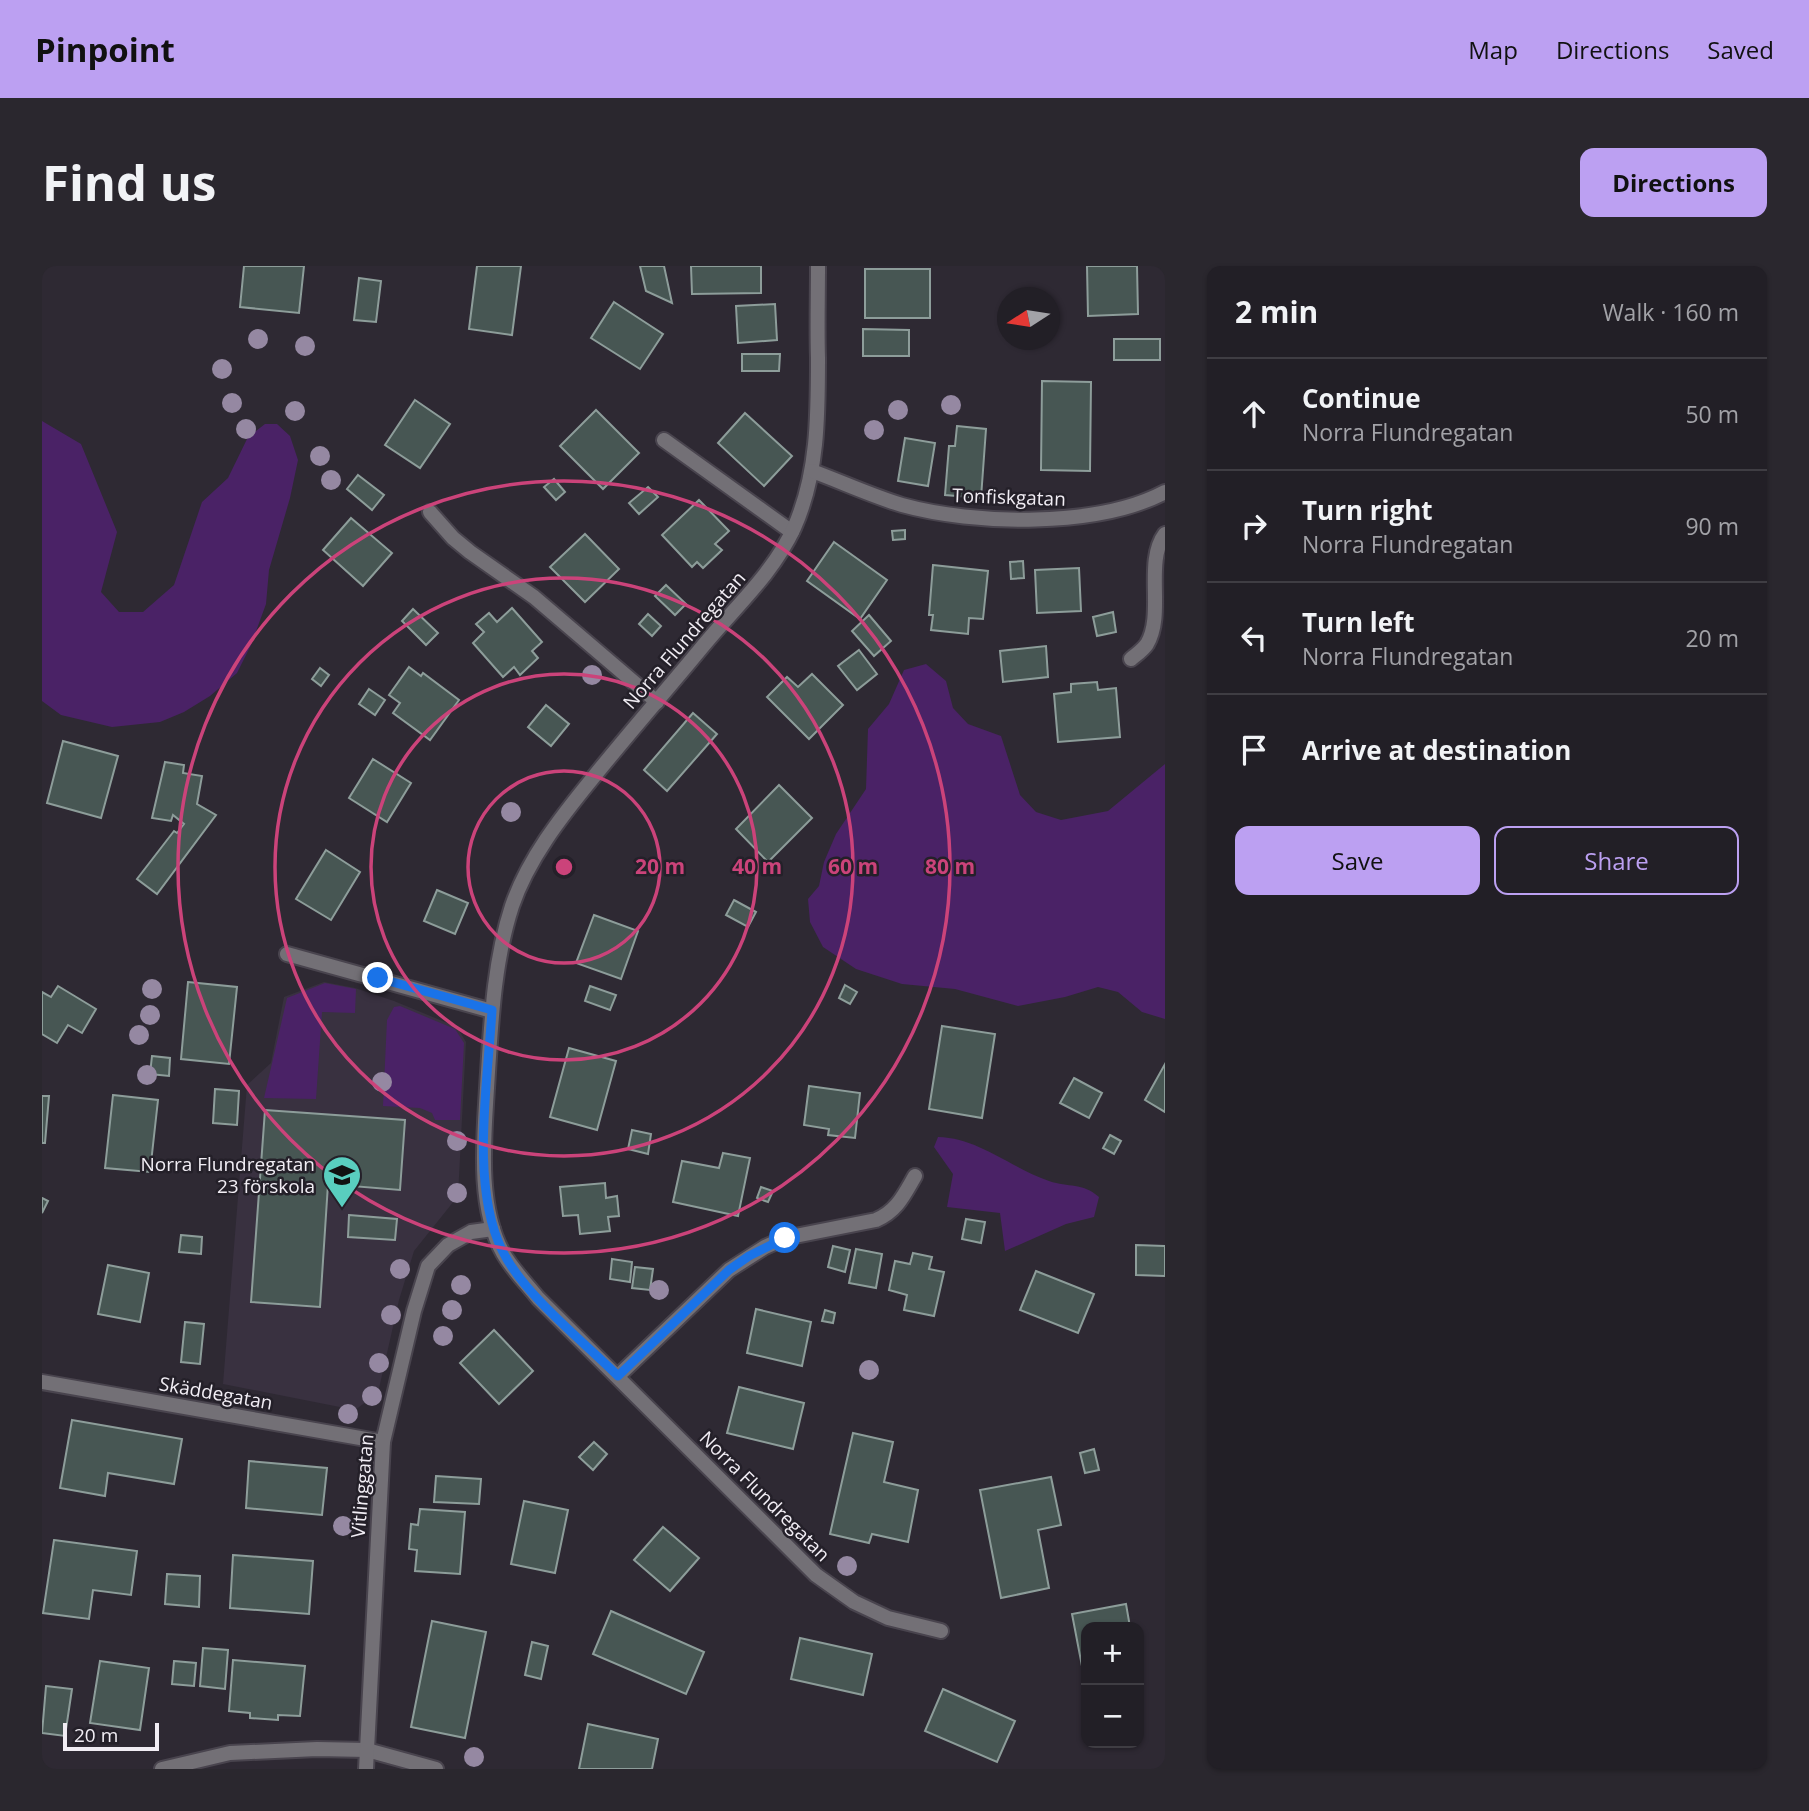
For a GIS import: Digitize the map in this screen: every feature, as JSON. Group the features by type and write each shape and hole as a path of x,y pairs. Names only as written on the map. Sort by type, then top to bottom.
{"street":[{"name":"Norra Flundregatan","path":"818,266 818,410 812,471 792,532 771,568 572,803 536,856 513,904 501,954 492,1010 483,1155 493,1229 502,1251 538,1298 816,1575 854,1602 887,1618 941,1631"},
{"path":"664,440 792,532"},
{"name":"Tonfiskgatan","path":"812,471 901,505 973,517 1070,519 1127,508 1165,492"},
{"path":"430,512 453,538 534,597 657,702"},
{"path":"1131,659 1149,643 1156,627 1159,546 1165,534"},
{"path":"287,954 492,1010"},
{"path":"618,1376 729,1270 749,1256 785,1238 809,1231 876,1220 888,1215 896,1209 915,1176"},
{"name":"Vitlinggatan","path":"366,1769 383,1442 414,1311 428,1266 448,1245 471,1232 493,1229"},
{"name":"Skäddegatan","path":"42,1382 383,1442"},
{"path":"162,1769 230,1753 317,1749 367,1751 436,1769"}],"shaded area":[{"path":"42,421 81,444 117,532 101,592 119,612 143,612 174,585 202,502 228,478 248,437 265,424 277,424 290,436 298,460 269,570 266,604 251,645 237,673 210,696 184,712 160,722 112,727 61,715 42,701"},
{"path":"926,664 946,681 953,708 968,724 1001,736 1020,795 1036,812 1061,820 1108,811 1165,764 1165,1019 1142,1012 1118,992 1098,987 1065,997 1018,1006 955,989 902,984 856,969 823,947 810,922 808,899 819,886 824,862 836,834 866,789 868,729 889,704 904,670"},
{"name":"Norra Flundregatan 23 förskola","path":"324,982 355,988 394,1001 457,1027 466,1042 458,1196 414,1251 399,1300 378,1393 355,1410 223,1384 247,1085 271,1063 284,997"},
{"path":"325,983 356,989 355,1013 322,1012 316,1099 264,1098 287,998"},
{"path":"400,1006 455,1029 464,1043 460,1120 435,1120 432,1113 420,1108 383,1106 387,1020 394,1007"},
{"path":"938,1137 967,1142 1049,1181 1093,1192 1099,1197 1094,1217 1066,1224 1005,1251 1000,1213 947,1207 953,1174 934,1147"}],"building":[{"path":"244,266 304,266 299,313 240,307"},
{"path":"477,266 521,266 512,335 469,329"},
{"path":"640,266 664,266 672,303 646,291"},
{"path":"691,266 761,266 761,293 692,294"},
{"path":"1087,266 1137,266 1138,314 1088,316"},
{"path":"865,269 930,269 930,318 865,318"},
{"path":"359,278 381,281 376,322 354,320"},
{"path":"614,302 663,334 640,369 591,338"},
{"path":"775,304 777,340 738,343 736,306"},
{"path":"863,329 909,330 909,356 863,356"},
{"path":"1114,339 1160,339 1160,360 1114,360"},
{"path":"742,354 780,354 779,371 742,371"},
{"path":"1042,381 1091,382 1090,471 1041,470"},
{"path":"415,400 450,424 420,468 385,445"},
{"path":"596,410 639,453 603,489 560,446"},
{"path":"745,413 792,456 764,486 718,443"},
{"path":"957,426 986,429 981,498 945,495 949,446 955,446"},
{"path":"905,438 935,443 928,486 898,481"},
{"path":"358,475 384,495 372,510 347,489"},
{"path":"554,479 565,492 556,500 544,487"},
{"path":"648,487 658,497 639,514 629,503"},
{"path":"699,500 729,531 715,544 722,550 703,568 697,562 692,567 662,535"},
{"path":"351,518 392,553 363,586 323,550"},
{"path":"905,530 905,539 893,540 892,531"},
{"path":"585,534 619,569 585,602 550,567"},
{"path":"834,542 887,580 860,619 807,581"},
{"path":"1023,561 1024,578 1011,579 1010,562"},
{"path":"933,565 988,571 983,619 969,618 968,634 931,630 933,615 929,615"},
{"path":"1079,568 1081,611 1037,613 1035,570"},
{"path":"666,585 686,604 675,615 655,596"},
{"path":"512,608 542,642 532,651 538,658 520,675 514,667 503,677 473,643 484,632 476,624 489,613 497,622"},
{"path":"413,609 438,633 426,645 402,621"},
{"path":"1113,612 1116,632 1097,636 1093,617"},
{"path":"648,614 661,626 652,636 639,624"},
{"path":"869,615 891,641 874,656 852,631"},
{"path":"1046,646 1048,677 1003,682 1000,651"},
{"path":"859,650 877,674 857,690 838,666"},
{"path":"409,667 421,676 423,673 459,700 430,740 393,713 400,703 389,695"},
{"path":"320,668 329,675 321,686 312,679"},
{"path":"812,674 843,705 809,739 767,697 787,677 798,687"},
{"path":"1097,682 1098,690 1116,688 1120,737 1058,742 1054,694 1071,692 1071,684"},
{"path":"369,689 385,700 375,715 359,704"},
{"path":"546,705 569,724 551,746 528,727"},
{"path":"693,713 717,734 667,791 644,770"},
{"path":"63,741 118,756 101,818 47,803"},
{"path":"373,759 411,783 387,822 349,798"},
{"path":"165,762 184,765 183,773 202,776 197,804 216,815 157,894 137,879 174,831 177,833 184,824 173,815 171,821 152,818"},
{"path":"779,785 812,818 768,862 736,829"},
{"path":"326,850 360,872 331,920 296,899"},
{"path":"437,890 468,903 455,934 424,921"},
{"path":"734,900 756,912 748,927 726,915"},
{"path":"594,915 638,931 621,979 576,963"},
{"path":"188,982 237,987 229,1064 181,1059"},
{"path":"845,985 857,992 850,1004 839,998"},
{"path":"58,986 96,1009 82,1033 68,1025 57,1043 42,1034 42,992 51,997"},
{"path":"590,986 616,995 610,1010 585,1001"},
{"path":"942,1026 995,1034 982,1118 929,1109"},
{"path":"569,1048 616,1061 597,1130 550,1117"},
{"path":"152,1056 170,1058 169,1076 150,1074"},
{"path":"1165,1064 1165,1112 1145,1100"},
{"path":"1074,1078 1102,1093 1089,1118 1060,1103"},
{"path":"809,1086 860,1093 855,1138 828,1135 829,1129 804,1125"},
{"path":"215,1089 239,1091 237,1125 213,1123"},
{"path":"113,1095 158,1100 150,1172 105,1168"},
{"path":"42,1096 49,1096 45,1143 42,1143"},
{"path":"265,1110 405,1120 400,1190 328,1184 320,1307 251,1302"},
{"path":"632,1130 651,1134 648,1154 628,1149"},
{"path":"1110,1135 1121,1141 1114,1154 1103,1148"},
{"path":"723,1153 750,1158 738,1216 673,1202 682,1161 719,1168"},
{"path":"605,1183 606,1198 617,1196 619,1216 608,1217 610,1231 580,1234 578,1215 563,1216 560,1187"},
{"path":"761,1187 773,1191 768,1202 757,1198"},
{"path":"42,1198 48,1201 42,1213"},
{"path":"349,1215 397,1219 395,1240 348,1237"},
{"path":"966,1219 985,1222 981,1243 962,1239"},
{"path":"181,1235 202,1237 201,1254 179,1252"},
{"path":"1136,1245 1165,1246 1165,1276 1136,1275"},
{"path":"833,1246 850,1250 845,1272 828,1267"},
{"path":"856,1249 882,1254 876,1288 849,1283"},
{"path":"913,1253 932,1257 929,1269 944,1272 934,1316 904,1310 907,1295 889,1290 895,1261 910,1264"},
{"path":"612,1259 632,1262 630,1282 610,1279"},
{"path":"108,1265 149,1273 140,1322 98,1314"},
{"path":"635,1267 653,1269 650,1290 632,1288"},
{"path":"1036,1271 1094,1294 1078,1333 1020,1310"},
{"path":"756,1309 811,1322 802,1366 747,1353"},
{"path":"825,1310 835,1313 833,1323 822,1321"},
{"path":"185,1322 204,1324 200,1364 181,1362"},
{"path":"494,1330 533,1371 499,1404 460,1363"},
{"path":"739,1387 804,1403 793,1449 727,1433"},
{"path":"72,1420 182,1439 174,1484 108,1473 105,1496 60,1488"},
{"path":"853,1433 893,1442 884,1482 918,1490 908,1542 872,1534 869,1543 830,1534"},
{"path":"594,1442 607,1454 593,1470 579,1457"},
{"path":"1094,1449 1099,1470 1085,1473 1080,1453"},
{"path":"249,1461 327,1468 322,1515 246,1508"},
{"path":"436,1476 481,1479 479,1504 434,1502"},
{"path":"1051,1477 1061,1525 1038,1530 1049,1588 1001,1598 980,1490"},
{"path":"524,1501 568,1510 555,1573 511,1564"},
{"path":"420,1509 465,1512 460,1574 415,1571 417,1550 409,1549 411,1524 418,1525"},
{"path":"663,1527 699,1558 670,1591 634,1560"},
{"path":"54,1540 137,1551 131,1595 93,1590 89,1619 43,1613"},
{"path":"233,1555 313,1561 309,1614 230,1608"},
{"path":"167,1574 200,1576 199,1607 165,1604"},
{"path":"1126,1604 1129,1622 1081,1622 1081,1661 1072,1614"},
{"path":"611,1611 704,1652 686,1694 593,1654"},
{"path":"432,1621 486,1632 465,1738 411,1727"},
{"path":"800,1638 872,1654 863,1695 791,1679"},
{"path":"532,1642 548,1646 541,1679 525,1675"},
{"path":"203,1648 228,1650 225,1689 200,1686"},
{"path":"233,1660 305,1666 300,1716 278,1715 278,1720 250,1718 250,1713 229,1711"},
{"path":"100,1661 149,1668 140,1730 90,1723"},
{"path":"174,1661 196,1663 194,1686 172,1684"},
{"path":"46,1686 72,1689 65,1736 42,1733"},
{"path":"943,1689 1015,1721 997,1762 925,1731"},
{"path":"588,1724 658,1739 652,1769 579,1769"}],"place":[{"name":"Norra Flundregatan 23 förskola","path":"342,1209"}],"route":[{"path":"378,978 492,1010 483,1155 493,1229 513,1269 538,1298 618,1376 729,1270 749,1256 785,1238"}]}
